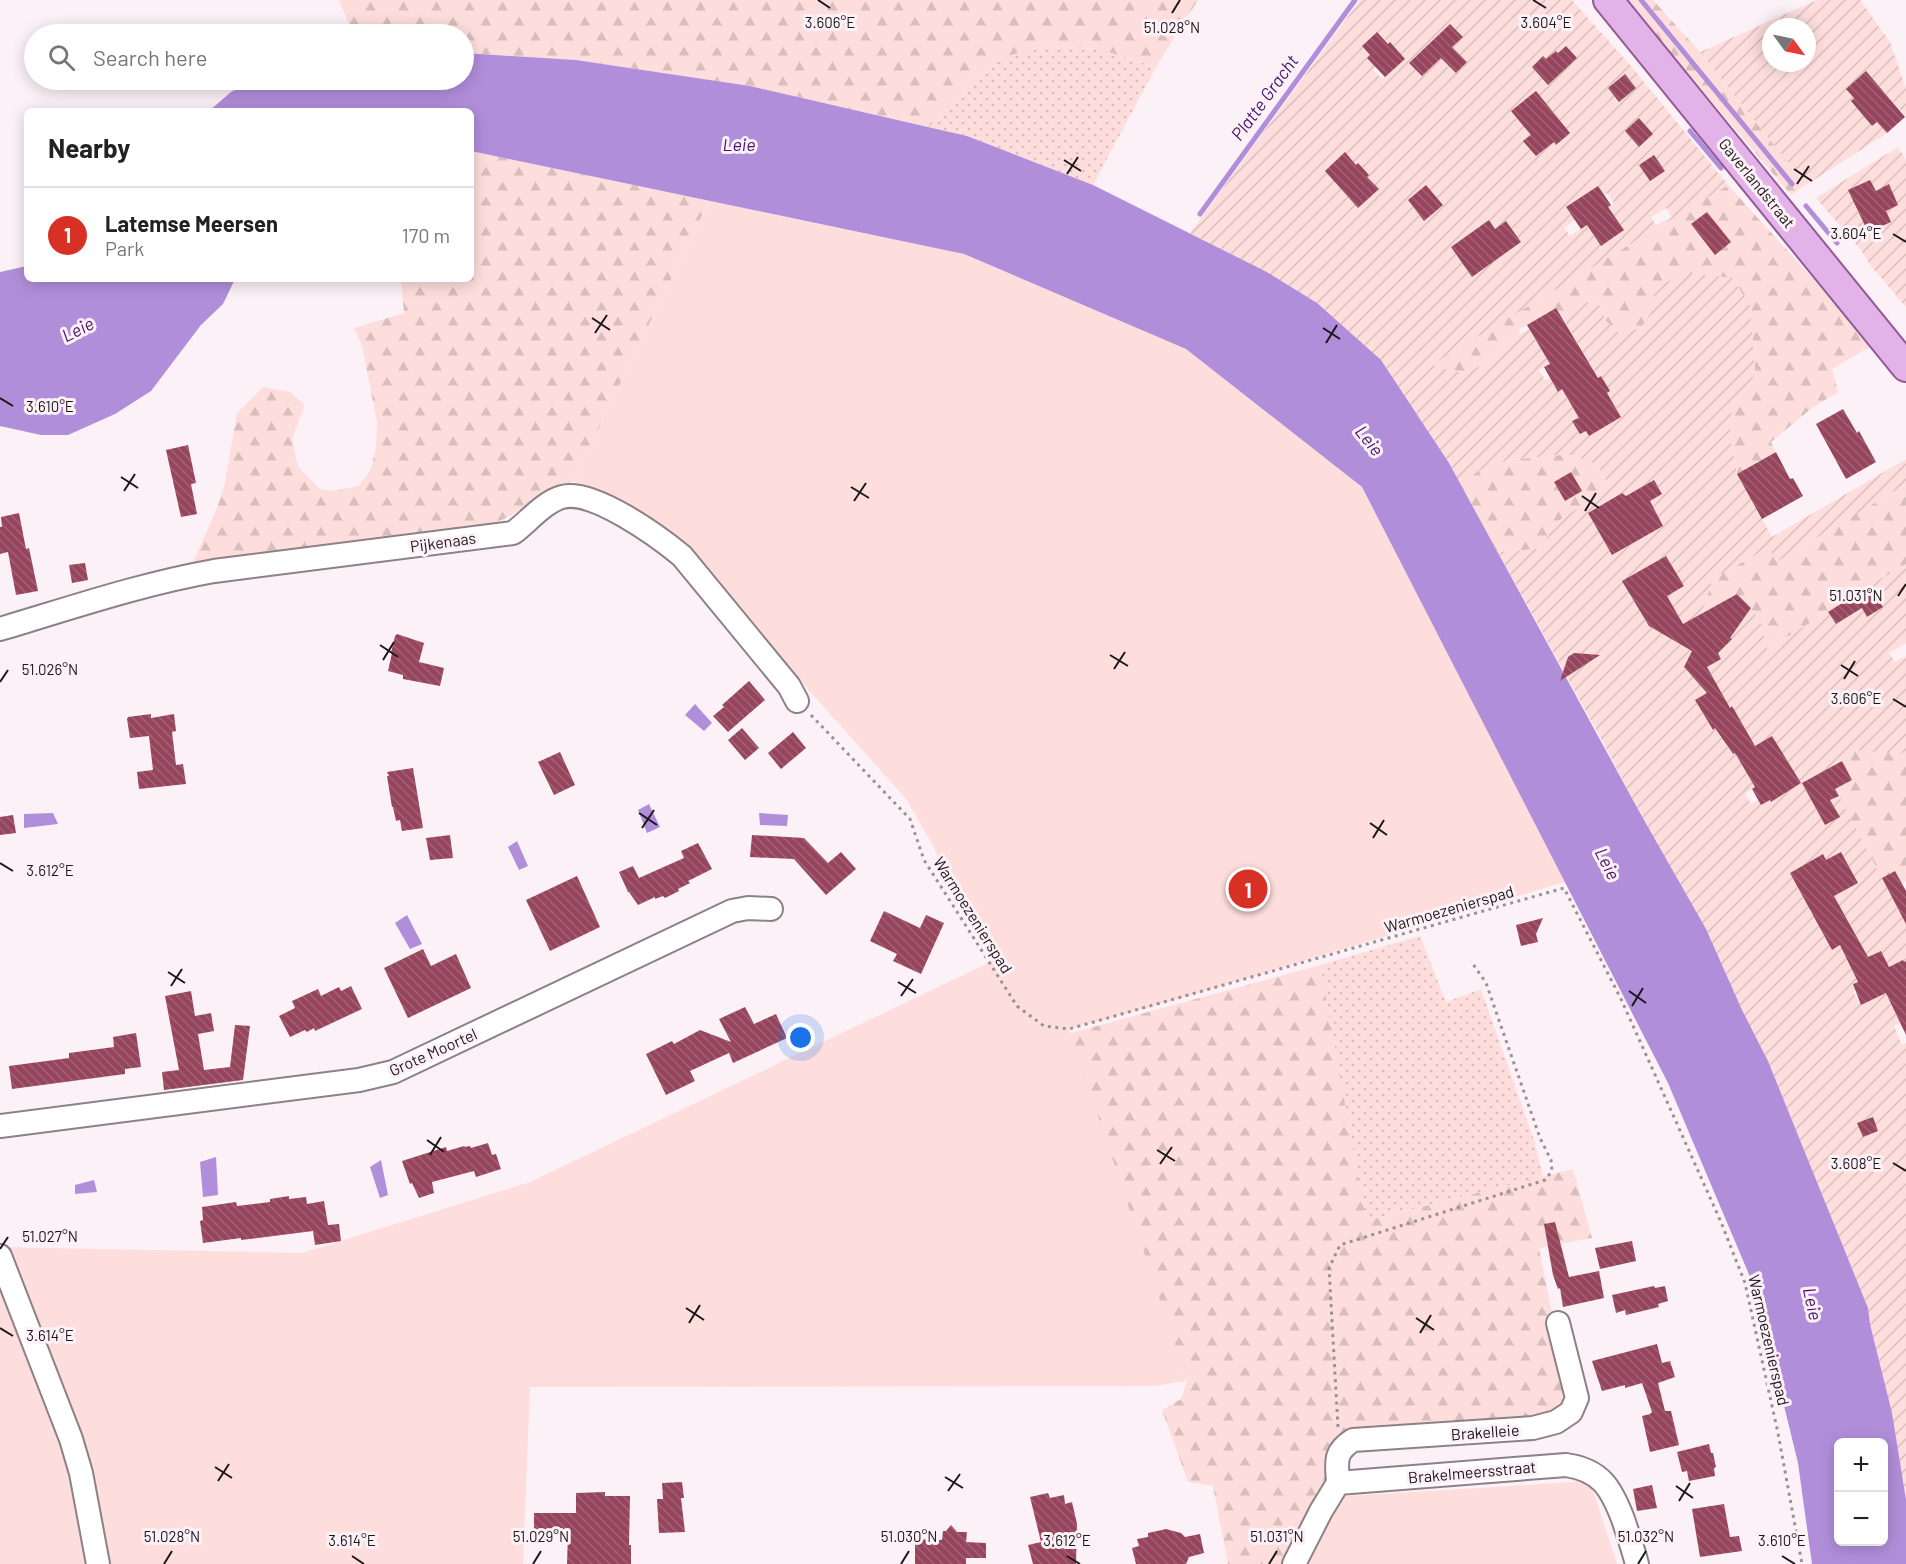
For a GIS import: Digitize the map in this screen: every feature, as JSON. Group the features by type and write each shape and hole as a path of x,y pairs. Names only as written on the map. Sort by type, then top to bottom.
{"main road":[{"name":"Gaverlandstraat","path":"1608,0 1906,367"}],"street":[{"name":"Pijkenaas","path":"0,629 155,583 214,570 513,533 549,503 568,496 592,502 616,512 648,530 682,556 789,686 797,700"},
{"name":"Grote Moortel","path":"0,1126 359,1080 393,1072 732,911 748,908 771,909"},
{"path":"0,1256 71,1439 81,1473 98,1564"},
{"name":"Brakelleie","path":"1339,1453 1353,1440 1533,1428 1556,1422 1570,1412 1576,1398 1558,1323"},
{"path":"1294,1564 1338,1483 1336,1465 1339,1453"},
{"name":"Brakelmeersstraat","path":"1338,1483 1566,1464 1580,1467 1590,1471 1608,1486 1615,1498 1637,1564"}],"path":[{"name":"Warmoezenierspad","path":"797,700 910,819 924,860 1017,1006 1044,1026 1069,1029 1564,888 1621,999 1721,1222 1745,1283 1778,1433 1802,1564"},
{"path":"1339,1453 1329,1268 1340,1245 1545,1180 1552,1171 1551,1160 1540,1138 1486,983 1472,961"}],"green space":[{"path":"339,0 1198,0 1156,67 1099,49 1042,46 1008,56 979,75 929,127 750,86 577,60 474,54 474,24 349,24"},
{"path":"1360,0 1572,0 1631,66 1728,185 1431,365 1461,373 1492,362 1496,350 1529,329 1550,364 1539,370 1545,380 1550,378 1558,392 1562,389 1579,418 1573,422 1580,434 1586,431 1589,436 1621,416 1564,320 1581,303 1598,302 1606,321 1619,333 1641,328 1652,311 1655,286 1691,273 1733,278 1750,306 1755,374 1732,408 1730,437 1737,474 1772,537 1906,459 1906,484 1778,561 1768,548 1713,578 1702,613 1712,621 1705,632 1686,622 1664,635 1694,647 1684,667 1691,676 1721,659 1718,653 1731,639 1751,608 1762,625 1767,649 1828,612 1836,624 1862,608 1868,617 1883,607 1869,586 1906,564 1906,643 1889,653 1895,662 1906,656 1906,751 1900,754 1851,750 1842,761 1803,783 1825,825 1839,817 1830,800 1839,796 1906,924 1906,961 1903,960 1889,967 1880,951 1868,957 1858,982 1853,984 1856,990 1853,992 1861,1005 1906,983 1902,1014 1897,1016 1900,1023 1894,1026 1902,1045 1906,1043 1906,1500 1868,1308 1768,1061 1604,744 1498,552 1538,549 1546,540 1554,524 1599,494 1606,481 1598,465 1568,454 1508,460 1480,470 1461,485 1381,360 1265,271 1190,233","holes":["1450,24 1462,37 1452,47 1467,62 1456,73 1441,58 1422,76 1409,63","1377,32 1405,59 1382,79 1373,70 1376,67 1362,46","1566,46 1577,58 1548,85 1532,67 1543,57 1546,59","1625,74 1636,88 1619,102 1608,88","1532,95 1538,102 1517,119 1511,111","1639,119 1653,134 1640,147 1625,131","1570,133 1536,156 1524,142 1533,134","1426,185 1443,205 1424,220 1408,201","1598,186 1614,203 1608,207 1601,246 1587,225 1570,236 1564,228 1575,220 1567,207","1667,208 1671,217 1656,225 1651,217","1489,220 1495,229 1506,221 1521,242 1472,277 1451,247","1654,480 1662,494 1638,508 1654,510 1663,526 1648,535 1640,522 1638,540 1612,555 1588,513 1622,493 1626,496","1666,556 1683,586 1667,596 1623,581","1695,700 1730,708 1732,706 1749,744 1732,754 1715,728 1712,730","1755,787 1783,792 1772,802 1770,800 1761,805 1758,800 1751,804 1745,794","1841,852 1858,883 1834,896 1857,936 1832,950 1790,873 1815,859 1826,860"]},
{"path":"1626,0 1653,0 1700,52 1806,185 1791,195"},
{"path":"1817,0 1860,0 1890,42 1906,89 1906,116 1866,72 1851,101 1872,126 1877,122 1887,133 1806,185 1700,52 1762,24 1762,72 1816,72 1816,18 1776,18"},
{"path":"1042,46 1099,49 1156,67 1093,185 967,136 929,127 979,75 1008,56"},
{"path":"1898,147 1906,160 1906,307 1816,198"},
{"path":"474,152 709,201 573,481 493,524 380,541 193,562 217,508 225,483 237,413 263,387 290,392 305,405 292,439 298,467 320,489 334,491 358,486 371,469 376,448 377,422 362,346 354,328 404,313 401,282 474,282"},
{"path":"1728,185 1873,345 1832,369 1838,392 1812,408 1771,442 1776,452 1737,474 1730,437 1732,408 1755,374 1750,306 1652,311 1641,328 1619,333 1606,321 1598,302 1582,303 1564,320 1556,308 1518,330 1520,334 1496,350 1492,362 1461,373 1430,365"},
{"path":"709,201 964,254 1186,349 1362,487 1565,882 1154,1006 1069,1029 1187,1381 1154,1386 530,1387 523,1564 0,1564 0,1247 302,1253 530,1182 995,958 957,897 931,842 907,800 676,537 611,495 573,481"},
{"path":"1568,454 1598,465 1606,481 1599,494 1554,524 1546,540 1538,549 1498,552 1461,485 1480,470 1500,462"},
{"path":"1906,484 1906,565 1767,649 1751,608 1737,594 1702,613 1713,578 1768,548 1778,561"},
{"path":"1851,750 1900,754 1906,751 1906,881 1902,884 1895,871 1882,878 1835,789 1852,780 1842,761"},
{"path":"1420,936 1446,1002 1481,989 1535,1143 1543,1177 1365,1221 1320,965"},
{"path":"1320,965 1366,1221 1573,1169 1592,1238 1539,1248 1568,1394 1558,1414 1358,1435 1327,1481 1284,1564 1228,1564 1213,1486 1188,1482 1162,1410 1181,1399 1187,1381 1064,1035"},
{"path":"1590,1481 1617,1564 1284,1564 1332,1503 1346,1496"}],"water":[{"name":"Leie","path":"474,54 576,60 750,86 967,136 1093,185 1265,271 1317,303 1381,360 1449,463 1706,929 1742,1010 1768,1061 1868,1308 1892,1413 1906,1500 1906,1564 1812,1564 1798,1463 1756,1291 1668,1083 1362,487 1186,349 964,254 474,152 474,108 212,108 235,90 474,90"},
{"name":"Leie","path":"24,267 24,282 234,282 223,304 201,325 151,391 115,414 68,435 41,435 0,426 0,272"},
{"path":"695,704 712,723 704,731 685,715"},
{"path":"649,804 660,827 647,833 638,810"},
{"path":"53,813 58,824 24,828 24,814"},
{"path":"759,813 788,815 787,826 760,825"},
{"path":"517,841 528,866 519,870 508,847"},
{"path":"407,915 422,944 410,949 395,923"},
{"path":"216,1157 218,1195 203,1197 200,1162"},
{"path":"381,1160 388,1195 380,1198 370,1167"},
{"path":"94,1180 97,1192 75,1194 75,1185"}],"building":[{"path":"1450,24 1463,37 1452,47 1467,62 1456,73 1441,58 1422,76 1409,63"},
{"path":"1377,32 1388,44 1390,42 1405,59 1385,77 1367,58 1370,55 1362,46"},
{"path":"1566,46 1577,58 1548,85 1532,67 1543,56 1546,59"},
{"path":"1866,71 1905,117 1887,133 1877,122 1872,126 1851,101 1854,98 1846,89"},
{"path":"1625,74 1636,88 1619,102 1608,88"},
{"path":"1536,91 1570,133 1556,145 1554,142 1536,156 1523,141 1531,135 1511,111"},
{"path":"1639,118 1653,134 1639,147 1625,131"},
{"path":"1345,152 1356,165 1358,163 1379,189 1358,208 1325,171"},
{"path":"1654,155 1665,171 1650,181 1639,165"},
{"path":"1870,180 1876,191 1889,184 1898,205 1886,211 1891,222 1868,232 1848,190"},
{"path":"1426,185 1443,205 1424,221 1408,200"},
{"path":"1598,186 1611,205 1608,207 1624,230 1601,246 1587,225 1581,229 1566,207"},
{"path":"1707,212 1731,242 1715,255 1691,224"},
{"path":"1489,220 1495,229 1506,221 1521,242 1472,277 1451,247"},
{"path":"1556,308 1598,378 1601,376 1610,391 1607,393 1621,417 1589,436 1586,431 1580,434 1572,421 1579,418 1562,389 1558,392 1544,367 1550,364 1527,325"},
{"path":"1843,409 1857,433 1859,431 1876,462 1846,479 1816,424"},
{"path":"188,445 196,483 191,484 197,514 181,517 166,450"},
{"path":"1776,452 1790,479 1793,478 1803,496 1762,519 1737,474"},
{"path":"1571,472 1582,491 1565,501 1554,482"},
{"path":"1654,480 1662,494 1650,501 1663,526 1612,555 1588,513 1622,493 1626,496"},
{"path":"19,513 38,591 16,595 8,552 0,554 0,527 2,527 1,517"},
{"path":"1666,556 1684,586 1667,596 1683,624 1737,594 1751,608 1730,638 1732,639 1718,653 1721,659 1707,667 1755,746 1772,736 1801,783 1771,802 1770,800 1761,805 1752,789 1755,787 1735,753 1733,754 1715,728 1713,730 1695,700 1707,693 1684,667 1692,651 1649,626 1622,581"},
{"path":"85,563 88,580 72,583 69,565"},
{"path":"1869,586 1883,607 1867,617 1862,608 1836,624 1828,612"},
{"path":"397,634 424,643 419,662 444,668 440,686 403,679 403,675 388,671"},
{"path":"1574,653 1600,655 1560,681 1568,657"},
{"path":"749,681 765,700 728,732 713,716"},
{"path":"151,714 151,718 174,714 176,731 172,732 176,765 183,764 186,784 139,789 137,772 153,770 149,736 130,738 127,719"},
{"path":"742,728 759,748 745,760 728,740"},
{"path":"793,732 806,748 781,769 768,753"},
{"path":"560,752 575,785 554,795 538,762"},
{"path":"1842,761 1852,780 1835,789 1839,796 1830,800 1840,817 1825,825 1802,783"},
{"path":"413,768 423,828 402,831 400,820 396,821 392,807 387,772"},
{"path":"13,815 16,833 0,835 0,817"},
{"path":"450,835 453,858 430,860 426,838"},
{"path":"752,835 804,838 828,863 841,852 856,869 826,895 794,859 750,857"},
{"path":"698,843 712,869 688,881 690,883 665,898 663,896 655,899 655,897 638,905 628,892 619,872 633,866 639,878 684,858 681,851"},
{"path":"1841,852 1858,883 1834,896 1868,957 1881,951 1889,967 1903,960 1906,961 1906,1035 1886,993 1861,1005 1853,984 1858,982 1840,945 1832,950 1790,873 1823,854 1826,860"},
{"path":"1895,871 1906,891 1906,924 1882,878"},
{"path":"577,876 600,927 550,951 526,900"},
{"path":"884,911 920,928 926,915 944,923 921,974 893,961 897,954 870,941"},
{"path":"1543,918 1536,934 1538,942 1521,946 1516,925"},
{"path":"423,949 431,966 456,954 471,988 408,1018 384,968"},
{"path":"351,986 362,1009 315,1031 314,1028 307,1032 305,1030 290,1037 279,1016 295,1008 292,1001 318,989 321,996 339,987 341,991"},
{"path":"191,991 195,1016 211,1013 214,1031 198,1034 204,1070 230,1067 235,1025 250,1026 243,1080 164,1090 162,1072 179,1070 165,996"},
{"path":"745,1007 754,1024 776,1014 787,1038 733,1063 729,1053 690,1071 695,1081 666,1095 646,1054 672,1041 674,1044 700,1030 731,1042 719,1019"},
{"path":"136,1033 141,1067 125,1069 125,1074 12,1089 9,1066 69,1058 69,1053 114,1047 113,1037"},
{"path":"1873,1117 1878,1131 1863,1137 1857,1123"},
{"path":"488,1143 492,1155 496,1154 501,1169 476,1177 474,1171 432,1182 434,1193 419,1198 412,1183 410,1184 402,1161 446,1147 447,1151"},
{"path":"289,1196 289,1199 306,1197 307,1204 324,1201 328,1225 339,1224 341,1241 315,1245 313,1231 203,1243 200,1221 203,1220 202,1207 236,1202 237,1206 270,1202 270,1199"},
{"path":"1555,1222 1569,1277 1599,1271 1604,1298 1563,1307 1560,1288 1558,1289 1553,1275 1544,1224"},
{"path":"1632,1241 1636,1261 1600,1269 1595,1248"},
{"path":"1654,1286 1655,1288 1665,1286 1668,1301 1658,1304 1659,1307 1626,1315 1625,1310 1616,1313 1612,1295"},
{"path":"1657,1344 1662,1363 1670,1361 1675,1377 1658,1383 1665,1411 1671,1411 1679,1445 1650,1452 1642,1416 1652,1412 1642,1383 1602,1391 1592,1361"},
{"path":"1709,1444 1716,1467 1714,1468 1715,1476 1689,1481 1687,1471 1682,1472 1677,1452"},
{"path":"682,1482 684,1498 681,1498 685,1532 659,1533 657,1499 663,1499 662,1483"},
{"path":"1652,1485 1657,1508 1637,1511 1633,1489"},
{"path":"605,1492 605,1496 630,1496 631,1564 567,1564 568,1532 534,1531 534,1513 576,1513 576,1493"},
{"path":"1048,1493 1050,1498 1064,1495 1065,1504 1072,1502 1077,1524 1076,1564 1033,1564 1028,1545 1041,1542 1030,1497"},
{"path":"1724,1504 1730,1537 1739,1536 1742,1551 1700,1557 1692,1509"},
{"path":"951,1525 957,1532 967,1532 966,1542 986,1543 986,1558 966,1558 966,1564 915,1564 915,1539 942,1540 943,1531"},
{"path":"1166,1529 1181,1533 1185,1537 1200,1534 1204,1553 1189,1557 1186,1564 1136,1564 1132,1548 1139,1546 1137,1539 1148,1537 1148,1533"}],"waterway":[{"name":"Platte Gracht","path":"1200,214 1355,0"},
{"path":"1641,0 1792,184"},
{"path":"1690,131 1721,168"},
{"path":"1806,206 1837,243"}],"place":[{"name":"Latemse Meersen","path":"1248,889"}]}
